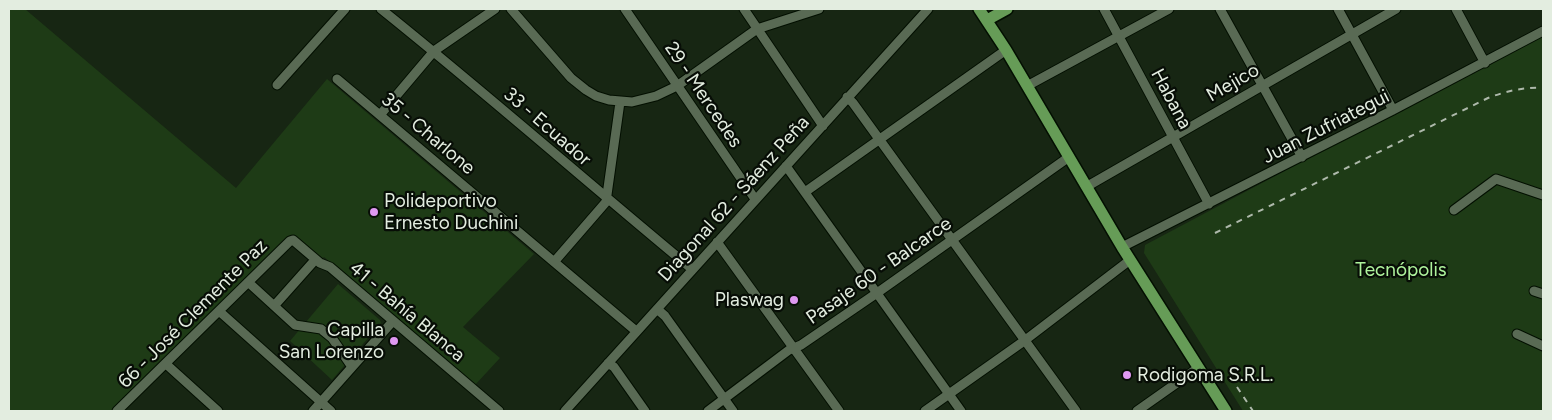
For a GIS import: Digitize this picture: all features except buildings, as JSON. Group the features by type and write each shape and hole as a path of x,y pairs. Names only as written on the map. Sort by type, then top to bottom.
{"main road":[{"path":"979,9 1006,50 1122,247 1226,411"},
{"path":"987,20 1007,9"}],"street":[{"path":"277,85 345,9"},
{"name":"33 - Ecuador","path":"381,9 434,51 692,270"},
{"path":"380,115 434,51 495,9"},
{"path":"511,9 577,84 596,96 620,102 648,99 677,86 757,29 819,9"},
{"name":"29 - Mercedes","path":"625,9 755,199"},
{"path":"744,9 822,126"},
{"name":"Diagonal 62 - Sáenz Peña","path":"565,411 928,9"},
{"name":"Habana","path":"1104,9 1209,204"},
{"path":"1027,86 1169,9"},
{"path":"1220,9 1302,157"},
{"path":"1338,9 1394,110"},
{"name":"Mejico","path":"1086,187 1396,9"},
{"path":"1456,9 1485,63"},
{"name":"Juan Zufriategui","path":"1122,247 1394,110 1543,31"},
{"path":"805,192 1006,50"},
{"name":"35 - Charlone","path":"337,78 636,331"},
{"path":"847,97 1076,411"},
{"path":"554,262 605,204 620,102"},
{"name":"Pasaje 60 - Balcarce","path":"708,411 789,350 801,345 1069,157"},
{"path":"786,166 961,411"},
{"path":"1454,210 1496,180 1543,195"},
{"name":"41 - Bahía Blanca","path":"293,240 316,260 330,267 499,411"},
{"name":"66 - José Clemente Paz","path":"117,411 293,240"},
{"path":"717,242 840,411"},
{"path":"274,306 316,260"},
{"path":"925,411 1024,341 1130,260"},
{"path":"248,282 295,325 321,329 332,338 352,367"},
{"path":"657,309 665,316 733,411"},
{"path":"219,311 331,411"},
{"path":"313,411 393,321"},
{"path":"1517,334 1543,346"},
{"path":"608,363 614,368 645,411"},
{"path":"166,364 218,411"},
{"path":"1137,411 1198,368"}],"green space":[{"path":"9,9 25,9 236,188 327,79 534,254 463,327 500,358 475,385 324,257 321,260 292,236 113,411 9,411"},
{"name":"Tecnópolis","path":"1543,34 1543,411 1243,411 1144,253 1145,245"},
{"path":"338,284 380,320 381,323 332,380 290,341"}],"railway":[{"path":"1215,233 1488,98 1515,90 1543,88"},
{"path":"1237,387 1253,411"}],"place":[{"name":"Polideportivo Ernesto Duchini","path":"374,212"},
{"name":"Plaswag","path":"794,300"},
{"name":"Capilla San Lorenzo","path":"394,341"},
{"name":"Rodigoma S.R.L.","path":"1127,375"}]}
